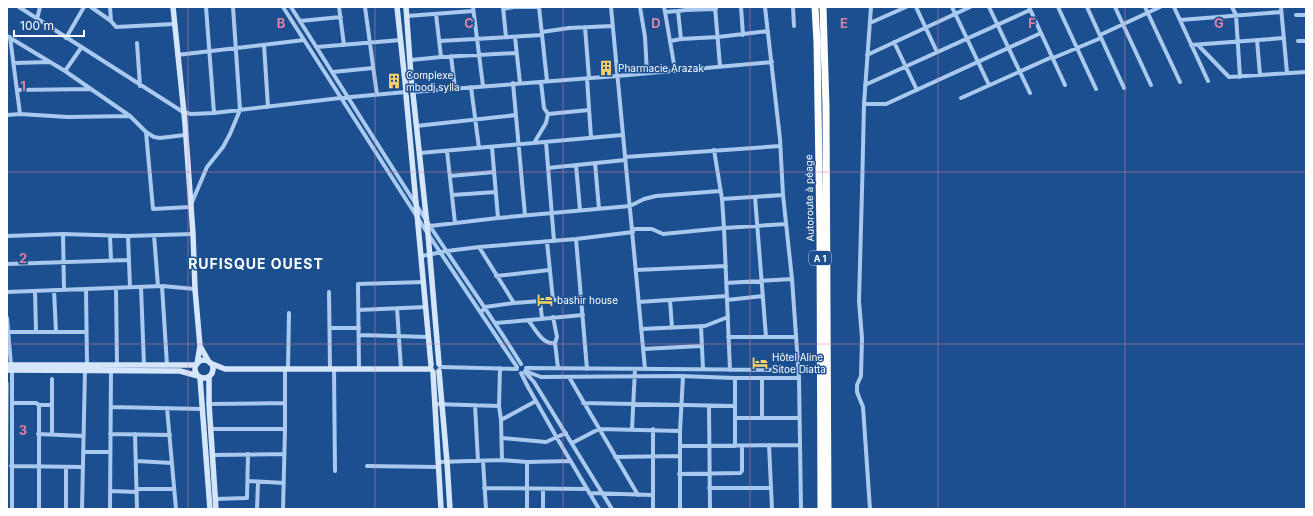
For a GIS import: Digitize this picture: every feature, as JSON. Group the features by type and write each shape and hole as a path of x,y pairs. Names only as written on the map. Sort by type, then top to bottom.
{"highway":[{"name":"Autoroute à péage","path":"815,7 817,42 820,236 820,509"},
{"name":"A 1","path":"823,7 826,106 828,509"}],"street":[{"path":"19,7 140,86 183,112 191,114 214,114 349,97 772,62"},
{"path":"37,19 40,7"},
{"path":"66,38 84,7"},
{"path":"91,7 116,27 174,24"},
{"path":"110,7 111,22"},
{"path":"172,7 183,112 193,234 195,289 200,346 195,372 199,377 203,409 210,509"},
{"path":"206,7 214,114"},
{"path":"190,207 207,167 230,134 240,110 233,7"},
{"path":"283,7 428,234 519,367"},
{"path":"291,7 428,224 496,323 519,367 518,372 558,368 798,370"},
{"path":"340,7 344,45"},
{"path":"365,7 377,95"},
{"path":"397,7 399,32 420,153 428,224 436,368 434,404 441,509"},
{"path":"406,7 411,60 410,92 414,179 429,337 442,404 450,509"},
{"path":"506,36 503,8 539,7 547,81"},
{"path":"611,7 645,369"},
{"path":"640,7 645,37 647,73"},
{"path":"741,7 743,35"},
{"path":"765,7 780,146 799,378 800,509"},
{"path":"793,7 794,26"},
{"path":"870,509 863,407 857,392 857,385 861,376 862,338 860,301 864,104 871,7"},
{"path":"870,23 906,7"},
{"path":"916,7 937,52"},
{"path":"952,7 989,85"},
{"path":"867,55 970,7"},
{"path":"990,7 1030,93"},
{"path":"1058,7 1096,89"},
{"path":"1086,7 1124,88"},
{"path":"1115,7 1151,85"},
{"path":"1145,7 1180,82"},
{"path":"961,98 1020,71 1077,48 1160,7"},
{"path":"1174,7 1208,81"},
{"path":"1232,7 1236,15 1240,77"},
{"path":"1271,7 1274,12"},
{"path":"675,70 664,9 678,11 686,8 715,8 720,66"},
{"path":"866,85 998,24 1029,8 1065,85"},
{"path":"406,16 473,9 483,86"},
{"path":"1180,20 1274,12 1281,9 1287,73"},
{"path":"678,11 681,39"},
{"path":"436,14 441,57"},
{"path":"1296,15 1306,14"},
{"path":"300,21 341,17"},
{"path":"440,41 506,36 516,37 542,34 569,28 612,26"},
{"path":"585,27 591,138"},
{"path":"670,41 743,35 768,31"},
{"path":"399,32 408,32"},
{"path":"864,104 886,104 1041,33"},
{"path":"9,36 65,71 130,116 146,132 154,137 160,138 185,135"},
{"path":"9,36 20,114"},
{"path":"516,37 520,83"},
{"path":"1192,45 1284,38"},
{"path":"177,55 209,50 304,40"},
{"path":"317,47 401,40"},
{"path":"1257,40 1260,75"},
{"path":"1298,41 1306,41"},
{"path":"894,42 917,90"},
{"path":"137,43 140,86"},
{"path":"264,45 268,107"},
{"path":"1198,45 1229,77 1306,72"},
{"path":"65,71 81,48"},
{"path":"411,60 452,56 517,53"},
{"path":"452,56 455,88"},
{"path":"14,63 50,62"},
{"path":"333,72 373,68"},
{"path":"534,143 546,123 548,114 544,108 541,82"},
{"path":"513,83 525,215"},
{"path":"471,87 479,148"},
{"path":"17,90 91,89"},
{"path":"548,114 589,110"},
{"path":"7,115 20,114 68,117 130,116"},
{"path":"416,126 516,115"},
{"path":"146,132 153,209 190,207"},
{"path":"420,153 622,135"},
{"path":"546,142 554,241"},
{"path":"548,168 625,158 780,146"},
{"path":"492,147 498,218"},
{"path":"714,150 722,199 730,370"},
{"path":"447,151 455,223"},
{"path":"595,163 599,209"},
{"path":"576,165 580,210"},
{"path":"450,176 494,172"},
{"path":"414,179 422,178"},
{"path":"428,224 455,223 630,206 644,199 656,196 720,191"},
{"path":"452,195 496,192"},
{"path":"722,199 783,195"},
{"path":"755,197 766,336"},
{"path":"422,256 479,247 576,239 652,228 663,234 786,224"},
{"path":"7,236 63,234 128,236 193,234"},
{"path":"63,234 64,290"},
{"path":"154,235 167,365"},
{"path":"110,236 112,261"},
{"path":"128,236 130,287"},
{"path":"576,239 587,369"},
{"path":"547,242 552,300"},
{"path":"479,247 514,303"},
{"path":"7,264 129,260"},
{"path":"636,270 726,266"},
{"path":"496,276 549,270"},
{"path":"726,283 792,279"},
{"path":"359,369 358,284 424,282"},
{"path":"7,292 160,286 195,289"},
{"path":"141,287 144,365"},
{"path":"116,288 117,365"},
{"path":"82,509 86,368 86,289"},
{"path":"54,290 56,332"},
{"path":"35,291 36,332"},
{"path":"329,292 335,471"},
{"path":"639,302 763,296"},
{"path":"481,313 485,307 514,303 582,298"},
{"path":"670,300 672,328"},
{"path":"540,301 542,318"},
{"path":"358,310 426,307"},
{"path":"396,308 401,369"},
{"path":"283,509 286,369 289,313"},
{"path":"496,323 583,315"},
{"path":"554,317 557,337 555,343 558,368"},
{"path":"641,329 708,326 728,317"},
{"path":"7,318 12,403 12,509"},
{"path":"528,320 542,339 550,344 555,343"},
{"path":"701,326 703,369"},
{"path":"330,328 358,328"},
{"path":"8,332 86,332"},
{"path":"359,336 429,337"},
{"path":"728,337 796,337"},
{"path":"200,346 213,371 210,376 209,404 216,509"},
{"path":"643,349 701,346"},
{"path":"86,368 117,365 196,364 203,360 224,370"},
{"path":"9,368 86,368 111,370 180,371 206,378 224,370 500,368 525,366 524,371 536,401 599,509"},
{"path":"500,368 499,406 501,420 502,460"},
{"path":"632,429 636,369"},
{"path":"679,369 681,376 679,456 680,509"},
{"path":"110,509 111,370"},
{"path":"524,371 541,377 681,376 762,379 799,378"},
{"path":"524,371 534,382 612,509"},
{"path":"568,377 638,495"},
{"path":"735,378 735,446"},
{"path":"52,379 52,435"},
{"path":"762,379 762,418"},
{"path":"501,420 536,401"},
{"path":"12,403 52,405"},
{"path":"209,404 285,403"},
{"path":"583,403 735,406"},
{"path":"434,404 499,406"},
{"path":"39,405 39,509"},
{"path":"475,405 486,509"},
{"path":"709,406 710,509"},
{"path":"111,407 203,409"},
{"path":"167,408 176,509"},
{"path":"735,418 799,418"},
{"path":"210,429 285,429"},
{"path":"572,444 599,429 653,429 680,431"},
{"path":"653,429 653,509"},
{"path":"502,438 546,442 566,433"},
{"path":"38,434 83,436"},
{"path":"110,434 170,435"},
{"path":"135,434 137,509"},
{"path":"680,446 800,445"},
{"path":"680,474 740,473 742,471 742,446"},
{"path":"769,446 772,509"},
{"path":"83,452 110,452"},
{"path":"215,499 247,498 248,454"},
{"path":"213,455 284,454"},
{"path":"615,457 679,456"},
{"path":"367,466 438,465 447,462 502,460 527,462 570,461"},
{"path":"136,461 172,463"},
{"path":"527,462 527,509"},
{"path":"11,466 82,467"},
{"path":"66,467 66,509"},
{"path":"580,477 589,472"},
{"path":"248,481 284,483"},
{"path":"257,509 258,482"},
{"path":"484,488 543,489 588,491 602,494 653,495"},
{"path":"709,488 771,488"},
{"path":"543,489 543,509"},
{"path":"110,491 174,490"}],"waterway":[{"path":"7,509 8,383"}],"place":[{"name":"Pharmacie Arazak","path":"606,68"},
{"name":"Complexe mbodj sylla","path":"394,81"},
{"name":"bashir house","path":"545,300"},
{"name":"Hôtel Aline Sitoe Diatta","path":"760,363"}],"district":[{"name":"RUFISQUE OUEST","path":"256,263"}]}
